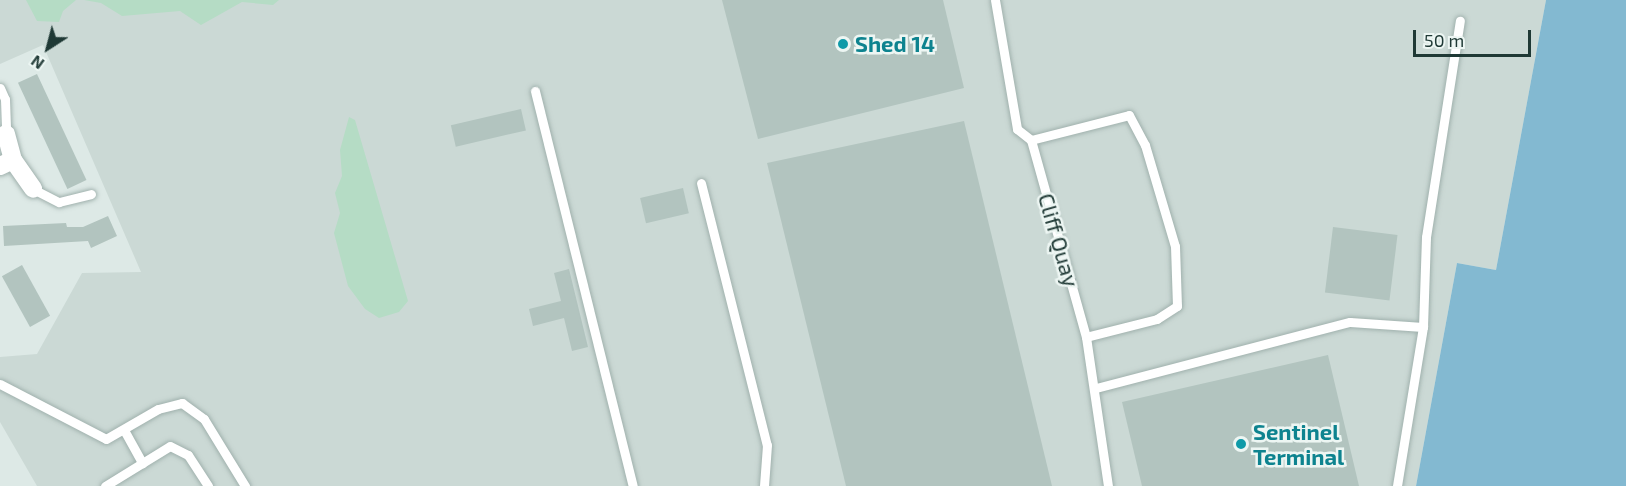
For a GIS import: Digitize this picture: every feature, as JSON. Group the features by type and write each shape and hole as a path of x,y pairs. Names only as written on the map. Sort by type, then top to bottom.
{"street":[{"path":"6,134 6,163 33,189"}],"lane":[{"name":"Cliff Quay","path":"995,0 1017,129 1031,140 1086,337 1096,388 1108,486"},
{"path":"1397,486 1423,327 1426,237 1460,21"},
{"path":"0,88 6,99 6,134"},
{"path":"535,91 633,486"},
{"path":"1031,140 1129,115 1145,145 1175,246 1177,306 1157,319 1086,337"},
{"path":"701,183 767,446 764,486"},
{"path":"33,189 59,202 91,194"},
{"path":"1096,388 1350,322 1423,327"},
{"path":"0,384 106,439 158,409 182,403 204,419 245,486"},
{"path":"123,430 142,463"},
{"path":"105,486 142,463 176,446 188,455 208,486"}],"shaded area":[{"path":"0,0 1546,0 1496,270 1457,263 1416,486 37,486 0,422 0,357 37,354 82,273 141,272 43,45 0,64"}],"green space":[{"path":"26,0 76,0 63,11 59,22 37,21"},
{"path":"84,0 279,0 273,5 242,2 201,25 180,11 122,16 101,3"},
{"path":"349,117 355,120 408,301 399,312 379,318 365,309 348,286 334,233 340,213 335,193 342,176 340,150"}],"water":[{"path":"1546,0 1626,0 1626,486 1416,486 1457,263 1496,270"}],"building":[{"name":"Shed 14","path":"722,0 943,0 964,88 758,139"},
{"path":"37,74 86,180 67,189 18,83"},
{"path":"521,109 526,130 456,147 451,125"},
{"path":"964,121 1052,486 846,486 767,163"},
{"path":"683,188 689,213 646,223 640,198"},
{"path":"108,216 117,236 91,248 88,241 4,246 3,226 66,223 67,227 83,227"},
{"path":"1333,227 1398,235 1389,300 1325,293"},
{"path":"22,265 50,316 30,327 2,276"},
{"path":"569,269 588,347 572,351 564,318 533,326 529,309 561,301 554,273"},
{"name":"Sentinel Terminal","path":"1328,355 1359,486 1142,486 1122,402"}],"place":[{"name":"Shed 14","path":"843,44"},
{"name":"Sentinel Terminal","path":"1241,444"}]}
